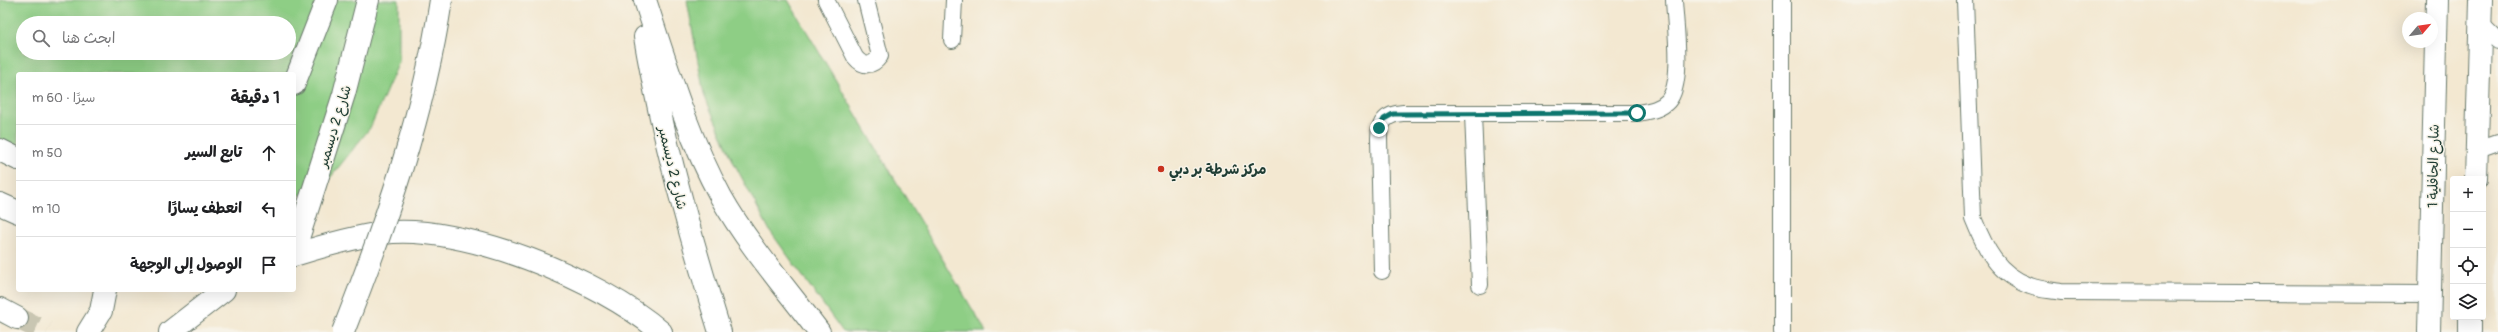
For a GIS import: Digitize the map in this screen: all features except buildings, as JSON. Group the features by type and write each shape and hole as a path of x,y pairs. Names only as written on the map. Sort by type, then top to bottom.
{"main road":[{"path":"296,79 327,0"},
{"name":"شارع 2 ديسمبر","path":"296,245 344,94 368,0"},
{"path":"342,332 380,236 410,140 426,75 441,0"},
{"name":"شارع 2 ديسمبر","path":"639,0 652,78 683,213 720,332"},
{"path":"645,0 682,112 722,198 746,236 819,332"},
{"name":"شارع الجافلية 1","path":"2429,332 2438,0"},
{"path":"2476,176 2478,149 2479,22 2481,0"},
{"path":"0,142 16,147"},
{"path":"0,150 16,158"},
{"path":"0,204 16,211"},
{"path":"296,255 384,233 440,236 495,248 549,267 601,291 649,321 661,332"},
{"path":"88,332 101,311 105,292"},
{"path":"170,332 221,292"},
{"path":"2470,320 2470,332"}],"lane":[{"path":"826,0 855,57 860,64 868,65 875,62 880,56 866,0"},
{"path":"952,40 954,0"},
{"path":"1382,271 1379,128 1384,119 1393,114 1637,113 1654,111 1668,101 1675,85 1674,0"},
{"path":"1782,0 1782,332"},
{"path":"1965,0 1973,218 1984,247 2004,271 2030,286 2061,292 2430,294"},
{"path":"2479,22 2498,41"},
{"path":"1473,114 1480,285"},
{"path":"2478,149 2498,142"}],"green space":[{"path":"0,0 399,0 399,62 370,128 326,183 296,197 296,72 16,72 16,151 0,144"},
{"path":"687,0 788,0 986,332 843,332 770,231 734,163 704,95"}],"tunnel":[{"path":"17,318 47,332"}],"place":[{"name":"مركز شرطة بر دبي","path":"1161,169"}],"route":[{"path":"1379,128 1384,119 1393,114 1403,113 1637,113"}]}
